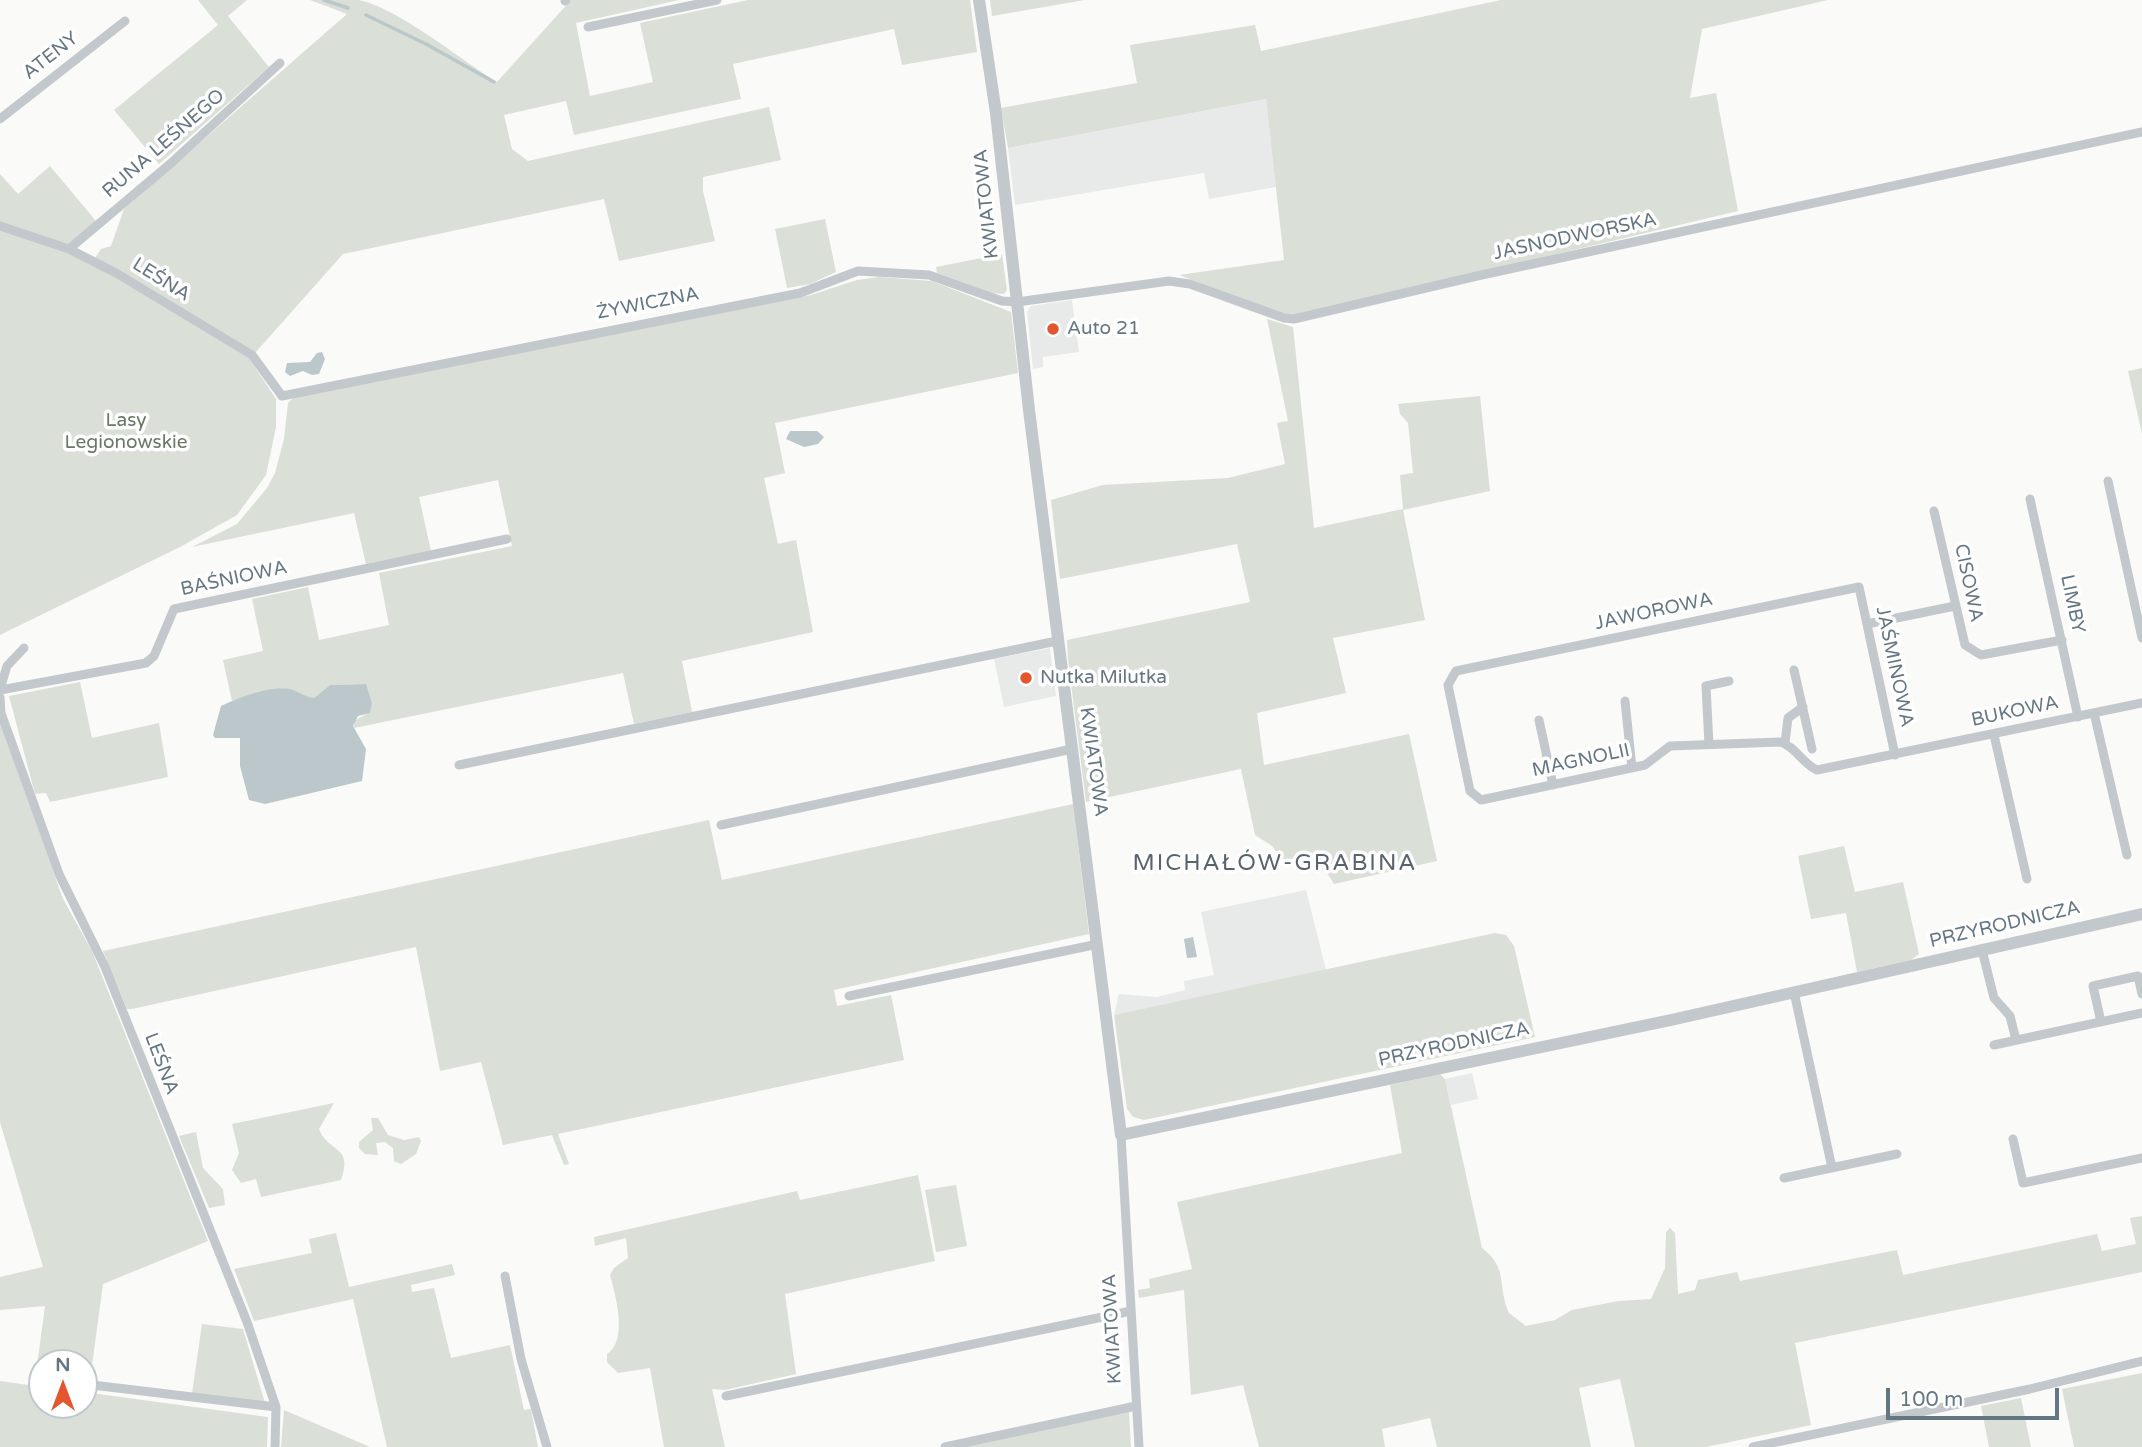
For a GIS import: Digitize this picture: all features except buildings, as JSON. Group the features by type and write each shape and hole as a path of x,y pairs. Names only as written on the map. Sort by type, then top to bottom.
{"street":[{"path":"588,27 717,0"},
{"name":"KWIATOWA","path":"979,0 996,113 1057,641 1121,1135 1139,1447"},
{"name":"ATENY","path":"0,119 125,21"},
{"name":"RUNA LEŚNEGO","path":"69,249 170,164 280,62"},
{"name":"JASNODWORSKA","path":"1017,302 1169,281 1190,284 1284,318 1294,319 1477,276 2142,132"},
{"name":"LEŚNA","path":"0,226 69,249 116,273 252,355 282,396"},
{"name":"ŻYWICZNA","path":"282,396 800,293 858,271 929,275 1002,301 1017,302"},
{"path":"2108,481 2142,638"},
{"name":"LIMBY","path":"2031,499 2078,717"},
{"name":"CISOWA","path":"1934,511 1962,638 1972,652 1993,654 2062,640"},
{"name":"BAŚNIOWA","path":"0,690 146,663 153,656 174,610 507,540"},
{"name":"JAŚMINOWA","path":"1859,587 1895,755"},
{"name":"JAWOROWA","path":"1456,671 1859,587"},
{"path":"1867,624 1955,606"},
{"path":"458,765 1057,641"},
{"path":"0,690 7,666 24,648"},
{"path":"1794,670 1812,749"},
{"name":"MAGNOLII","path":"1456,671 1448,685 1470,791 1481,800 1632,768 1649,763 1660,751 1670,746 1785,743"},
{"path":"1709,745 1706,686 1729,681"},
{"name":"LEŚNA","path":"0,697 1,713 59,874 105,967 247,1322 276,1407 275,1447"},
{"path":"1625,701 1632,768"},
{"name":"BUKOWA","path":"1895,755 2142,702"},
{"path":"1803,708 1788,718 1785,743 1806,765 1817,770 1895,755"},
{"path":"2094,713 2127,855"},
{"path":"1539,720 1553,785"},
{"path":"1994,735 2027,879"},
{"path":"721,825 1072,749"},
{"name":"PRZYRODNICZA","path":"1121,1135 1794,992 2142,914"},
{"path":"849,996 1098,944"},
{"path":"1982,950 1994,998 2010,1016 2016,1040"},
{"path":"2101,1022 2093,986 2138,976 2142,994"},
{"path":"1794,992 1832,1168"},
{"path":"1994,1045 2142,1013"},
{"path":"2013,1139 2023,1183 2142,1158"},
{"path":"1784,1178 1897,1154"},
{"path":"505,1276 521,1359 547,1447"},
{"path":"726,1396 1131,1311"},
{"path":"1753,1447 2030,1389 2142,1362"},
{"path":"98,1386 276,1407"},
{"path":"944,1447 1136,1406"}],"shaded area":[{"path":"1266,99 1276,187 1209,199 1204,173 1015,205 1008,148"},
{"path":"1072,300 1079,352 1043,357 1043,367 1033,369 1027,312 1031,306"},
{"path":"322,352 325,359 319,374 312,375 303,371 290,376 285,372 287,363 310,362 317,353"},
{"path":"790,431 817,431 824,437 818,444 804,447 786,439"},
{"name":"Nutka Milutka","path":"1050,648 1056,696 1004,707 994,659"},
{"path":"366,684 372,703 370,713 358,716 353,726 366,749 362,781 265,804 249,800 240,766 240,738 215,738 213,735 221,706 275,689 293,690 314,698 330,685"},
{"path":"1306,890 1326,970 1114,1015 1119,994 1157,997 1185,990 1184,981 1214,975 1201,912"},
{"path":"1193,937 1197,957 1187,958 1184,939"},
{"path":"1472,1073 1478,1099 1451,1105 1445,1079"}],"green space":[{"path":"198,0 247,0 228,16 269,67 159,164 114,110 218,25"},
{"path":"310,0 358,0 374,5 410,23 497,82 571,0 679,0 576,23 590,96 653,82 640,23 748,0 970,0 977,52 902,65 894,29 733,64 741,99 574,135 566,101 504,115 512,149 528,161 769,107 781,160 703,177 703,191 715,241 619,261 604,199 343,254 255,353 95,258 101,249 111,246 124,209 347,14"},
{"path":"990,0 1085,0 992,16"},
{"path":"1501,0 1828,0 1702,29 1690,98 1716,93 1738,211 1292,317 1179,275 1284,260 1266,99 1008,148 1001,108 1137,83 1130,45 1255,25 1261,51"},
{"path":"50,166 96,221 68,245 0,222 0,174 18,194"},
{"path":"825,219 836,272 810,284 787,288 775,229"},
{"name":"Lasy Legionowskie","path":"0,230 76,254 249,358 276,399 276,427 266,475 237,515 180,547 0,635"},
{"path":"1002,254 1007,290 1004,294 993,293 937,273 936,267"},
{"path":"879,277 932,281 1011,312 1018,373 775,423 785,473 764,478 778,544 796,540 813,632 682,661 692,712 634,724 623,673 354,728 354,721 370,712 372,703 365,684 330,685 314,698 305,697 293,690 232,701 223,660 263,651 252,599 308,587 319,640 389,625 379,573 512,546 498,480 419,497 431,551 366,564 354,513 192,547 237,524 267,488 275,473 284,439 288,403 295,396 811,295 857,280"},
{"path":"1267,319 1293,327 1314,528 1403,509 1400,475 1413,473 1408,423 1400,414 1398,404 1480,396 1490,491 1403,510 1425,620 1333,638 1346,693 1257,713 1264,765 1409,734 1437,861 1334,884 1322,865 1287,865 1272,846 1255,835 1241,769 1086,802 1068,660 1067,640 1250,602 1237,544 1060,579 1051,500 1103,485 1228,478 1285,464 1277,423 1288,421"},
{"path":"2142,368 2142,434 2128,371"},
{"path":"80,682 92,738 159,723 168,777 50,802 46,793 35,794 9,696"},
{"path":"0,722 63,899 92,951 208,1241 103,1284 94,1349 39,1349 45,1306 0,1310 0,1277 43,1267 0,1122"},
{"path":"1073,804 1089,934 834,990 837,1006 891,995 904,1060 558,1134 569,1164 564,1165 552,1135 503,1145 481,1062 440,1071 416,947 132,1009 127,1009 103,951 709,820 722,880"},
{"path":"1844,846 1855,892 1903,882 1919,954 1911,960 1857,972 1846,913 1811,919 1798,856"},
{"path":"1495,933 1506,935 1514,946 1535,1037 1144,1120 1133,1117 1127,1109 1114,1015"},
{"path":"1440,1074 1445,1079 1482,1248 1499,1270 1509,1313 1526,1326 1555,1320 1572,1310 1618,1301 1651,1299 1665,1268 1666,1232 1670,1228 1675,1233 1678,1294 1695,1290 1698,1280 1737,1272 1740,1281 1897,1250 1903,1275 2097,1234 2102,1251 2136,1244 2130,1218 2142,1216 2142,1272 1795,1343 1811,1425 1706,1447 1635,1447 1620,1379 1579,1388 1591,1447 1437,1447 1430,1418 1382,1429 1385,1447 1259,1447 1243,1385 1191,1395 1184,1290 1139,1298 1138,1290 1150,1288 1149,1279 1192,1269 1177,1202 1402,1153 1390,1085"},
{"path":"334,1103 319,1129 323,1137 342,1155 344,1169 341,1180 261,1197 256,1179 241,1183 232,1170 239,1153 232,1124"},
{"path":"371,1118 378,1118 388,1135 404,1140 419,1137 421,1141 416,1154 401,1164 394,1161 393,1148 385,1142 376,1143 378,1155 365,1154 359,1148 359,1142 373,1130"},
{"path":"196,1132 203,1168 223,1189 225,1205 209,1208 179,1136"},
{"path":"918,1175 935,1261 785,1294 796,1374 725,1390 712,1389 725,1447 664,1447 650,1368 618,1373 607,1362 607,1354 613,1348 619,1329 610,1275 614,1268 628,1258 626,1238 595,1246 594,1237 797,1191 800,1200"},
{"path":"956,1185 967,1246 936,1252 925,1190"},
{"path":"336,1233 349,1287 452,1264 455,1275 411,1285 412,1292 434,1288 451,1358 510,1345 524,1410 531,1409 538,1447 387,1447 353,1299 254,1321 234,1269 312,1253 309,1239"},
{"path":"202,1324 243,1329 265,1403 192,1393"},
{"path":"2142,1373 2142,1447 2074,1447 2062,1389"},
{"path":"0,1381 28,1385 28,1419 98,1419 98,1394 268,1417 267,1447 0,1447"},
{"path":"2021,1398 2031,1447 1989,1447 1981,1406"},
{"path":"284,1410 370,1447 281,1447"},
{"path":"1129,1412 1131,1447 957,1447"}],"waterway":[{"path":"324,0 348,8"},
{"path":"366,15 426,44 494,82"}],"place":[{"name":"Auto 21","path":"1053,329"},
{"name":"Nutka Milutka","path":"1026,678"}],"district":[{"name":"MICHAŁÓW-GRABINA","path":"1275,864"}]}
